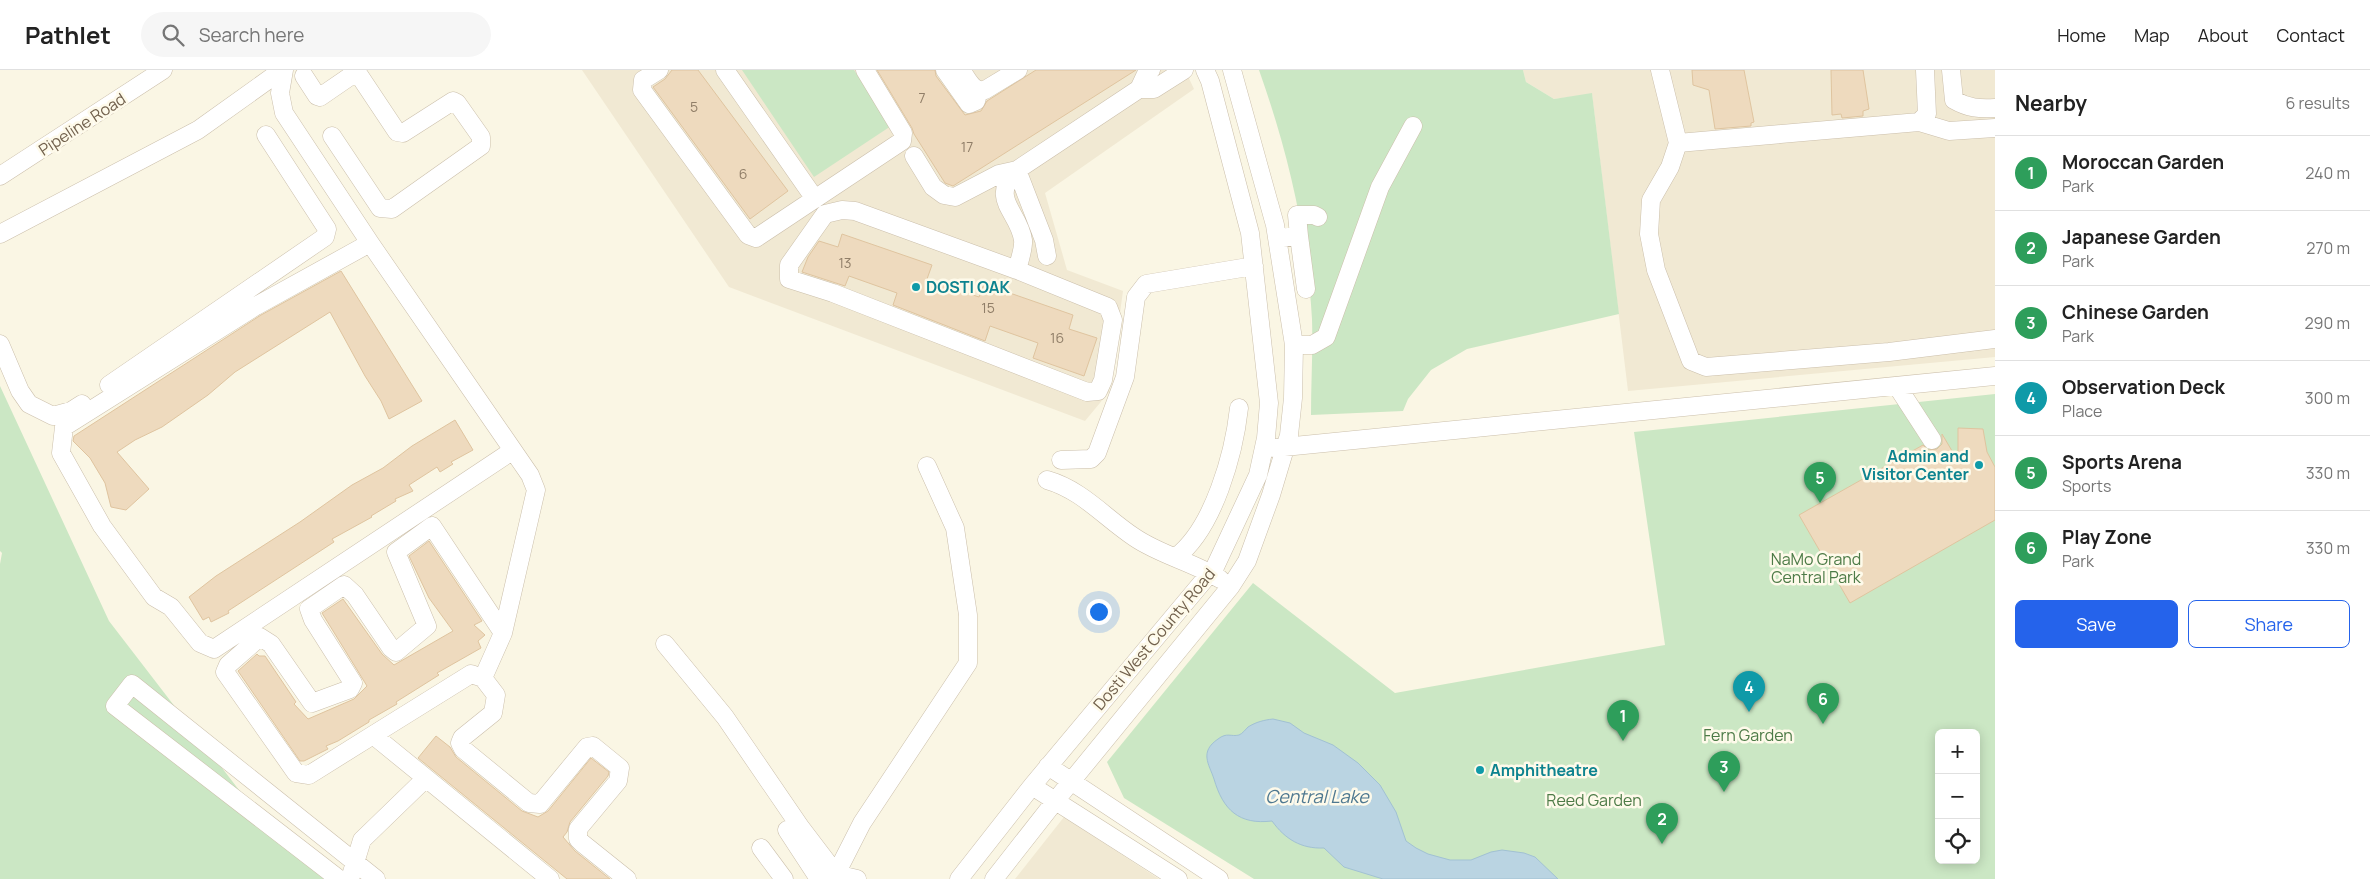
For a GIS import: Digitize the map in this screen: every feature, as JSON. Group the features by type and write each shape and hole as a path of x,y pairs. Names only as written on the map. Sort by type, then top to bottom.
{"street":[{"name":"Pipeline Road","path":"0,176 163,70"},
{"path":"283,70 280,93 284,113 370,243 530,475 536,490 503,633 483,678"},
{"path":"0,234 198,130 283,70"},
{"path":"659,70 643,80 642,90 748,235 756,238 902,141 903,132 865,70"},
{"path":"725,70 815,199"},
{"path":"944,70 969,104 976,101 979,91"},
{"path":"961,70 974,89 979,91 985,90 1018,70"},
{"path":"1139,89 1146,74 1151,70"},
{"path":"1017,270 1023,240 1005,197 1005,188 1009,178 1017,170 1139,89 1154,88 1184,70"},
{"name":"Dosti West County Road","path":"959,879 1048,766 1215,567 1258,474 1269,403 1250,233 1206,70"},
{"name":"Dosti West County Road","path":"994,879 1072,780 1231,586 1250,553 1271,495 1284,446 1289,435 1293,398 1294,345 1277,238 1232,70"},
{"path":"1660,70 1678,143 1670,167 1651,200 1649,234 1656,270 1691,360 1706,367 1889,352 1995,339"},
{"path":"1919,122 1927,114 1925,70"},
{"path":"1951,70 1954,100 1967,107 1995,108"},
{"path":"304,76 317,96 320,97 352,74 359,75 397,132 403,133 453,101 457,103 481,137 481,146 392,209 380,208 332,136"},
{"path":"1678,143 1919,122 1949,131 1995,128"},
{"path":"1294,345 1312,345 1326,337 1380,187 1413,126"},
{"path":"0,344 20,391 29,404 54,416 72,411 325,237 327,229 266,135"},
{"path":"914,156 933,187 944,195 955,197 1000,174 1017,170"},
{"path":"1017,170 1044,240 1047,256"},
{"path":"310,202 356,173"},
{"path":"842,210 855,211 1017,270 1094,299 1108,307 1113,320 1103,380 1098,391 1087,392 833,293 789,279 789,265 825,214 842,210"},
{"path":"1306,289 1297,215 1314,215 1318,217"},
{"path":"1277,238 1299,236"},
{"path":"370,243 256,306 64,427 61,453 102,526 154,597 171,607 200,643 214,648 512,451"},
{"path":"1061,460 1091,459 1097,453 1125,377 1136,297 1146,284 1254,266"},
{"path":"1263,451 1284,446 1995,376"},
{"path":"1897,386 1932,440"},
{"path":"1176,557 1185,551 1209,515 1232,454 1239,408"},
{"path":"836,876 862,824 968,663 968,615 955,528 927,466"},
{"path":"1047,480 1065,485 1087,499 1134,537 1210,573 1231,586"},
{"path":"503,633 432,526 396,552 427,626 396,652 390,648 355,595 344,585 309,609 313,620 352,683 350,689 312,703 271,644 260,637 228,665 225,672 296,773 309,775 471,674 483,678 496,696 493,712 462,738 460,743 463,749 528,803 540,804 587,747 592,746 620,768 618,781 578,829 578,839 627,879"},
{"path":"665,644 725,718 836,876 858,879"},
{"path":"339,879 115,706 132,684 352,871 376,879"},
{"path":"373,735 550,879"},
{"path":"1048,766 1072,780 1219,879"},
{"path":"352,871 362,840 425,779"},
{"path":"1032,786 1178,879"},
{"path":"787,830 819,879"},
{"path":"761,848 784,879"}],"shaded area":[{"path":"582,70 1185,70 1194,89 1045,193 1067,270 1123,291 1109,392 1085,421 729,287"},
{"path":"1523,70 1995,70 1995,357 1628,391 1592,94 1554,99 1526,82"},
{"path":"1064,817 1159,879 1015,879"}],"green space":[{"path":"742,70 854,70 891,126 814,177"},
{"path":"1259,70 1523,70 1526,82 1554,99 1592,93 1619,314 1467,349 1431,370 1408,399 1403,411 1311,415 1312,319 1306,255 1295,193 1279,131"},
{"path":"0,386 109,621 249,803 334,879 0,879 0,564 2,553 0,551"},
{"name":"NaMo Grand Central Park","path":"1995,394 1995,879 1254,879 1124,798 1107,762 1253,583 1395,693 1665,645 1634,432"}],"water":[{"name":"Central Lake","path":"1273,719 1290,723 1304,733 1333,745 1358,763 1380,785 1396,812 1406,841 1416,848 1428,854 1450,860 1471,860 1502,850 1524,853 1535,857 1558,879 1383,879 1344,867 1324,848 1308,847 1294,842 1282,833 1272,821 1260,822 1242,818 1234,813 1222,799 1208,763 1207,753 1212,744 1221,737 1239,735 1254,724"}],"building":[{"path":"672,70 698,70 788,191 750,219 653,87 665,79"},
{"path":"877,70 935,70 936,76 965,115 981,111 987,101 1036,70 1136,70 953,186 945,183"},
{"path":"1692,70 1744,70 1754,122 1751,123 1751,126 1715,129 1709,90 1693,85"},
{"path":"1831,70 1863,70 1869,109 1863,111 1863,116 1842,118 1841,114 1832,115"},
{"path":"842,234 932,265 927,279 955,289 979,297 984,284 1073,315 1069,329 1097,338 1084,376 1033,358 1038,343 990,326 985,341 893,305 897,293 849,276 845,286 802,272 808,257 819,241 838,247"},
{"path":"341,271 422,401 389,419 381,401 330,312 235,372 208,395 162,427 135,440 117,452 149,489 126,510 111,507 105,483 90,458 73,441 74,436 261,315"},
{"path":"455,420 473,450 451,462 453,464 440,472 437,467 409,485 413,491 395,499 396,501 372,517 332,539 334,542 228,611 229,613 211,622 209,617 203,620 189,597 216,576 300,522 352,485 383,468 412,446"},
{"path":"1958,428 1983,429 1987,452 1995,467 1995,520 1850,603 1799,515 1923,445 1928,450 1937,449 1942,444 1942,434 1958,461"},
{"path":"429,541 482,621 474,625 485,635 478,641 481,648 437,673 439,675 396,702 397,704 369,720 369,722 326,746 328,749 304,761 300,761 238,671 257,654 265,656 296,702 294,704 308,719 354,699 367,686 322,613 343,599 382,654 394,665 453,631 429,598 409,556"},
{"path":"436,736 450,747 456,757 522,811 538,817 548,811 591,758 609,772 608,776 570,822 567,832 563,837 575,851 610,879 567,879 418,758"}],"place":[{"name":"DOSTI OAK","path":"916,287"},
{"name":"Admin and Visitor Center","path":"1979,465"},
{"name":"Sports Arena","path":"1820,503"},
{"name":"Observation Deck","path":"1749,712"},
{"name":"Play Zone","path":"1823,724"},
{"name":"Moroccan Garden","path":"1623,741"},
{"name":"Amphitheatre","path":"1480,770"},
{"name":"Chinese Garden","path":"1724,792"},
{"name":"Japanese Garden","path":"1662,844"}],"park label":[{"name":"Fern Garden","path":"1748,735"},
{"name":"Reed Garden","path":"1594,800"}]}
